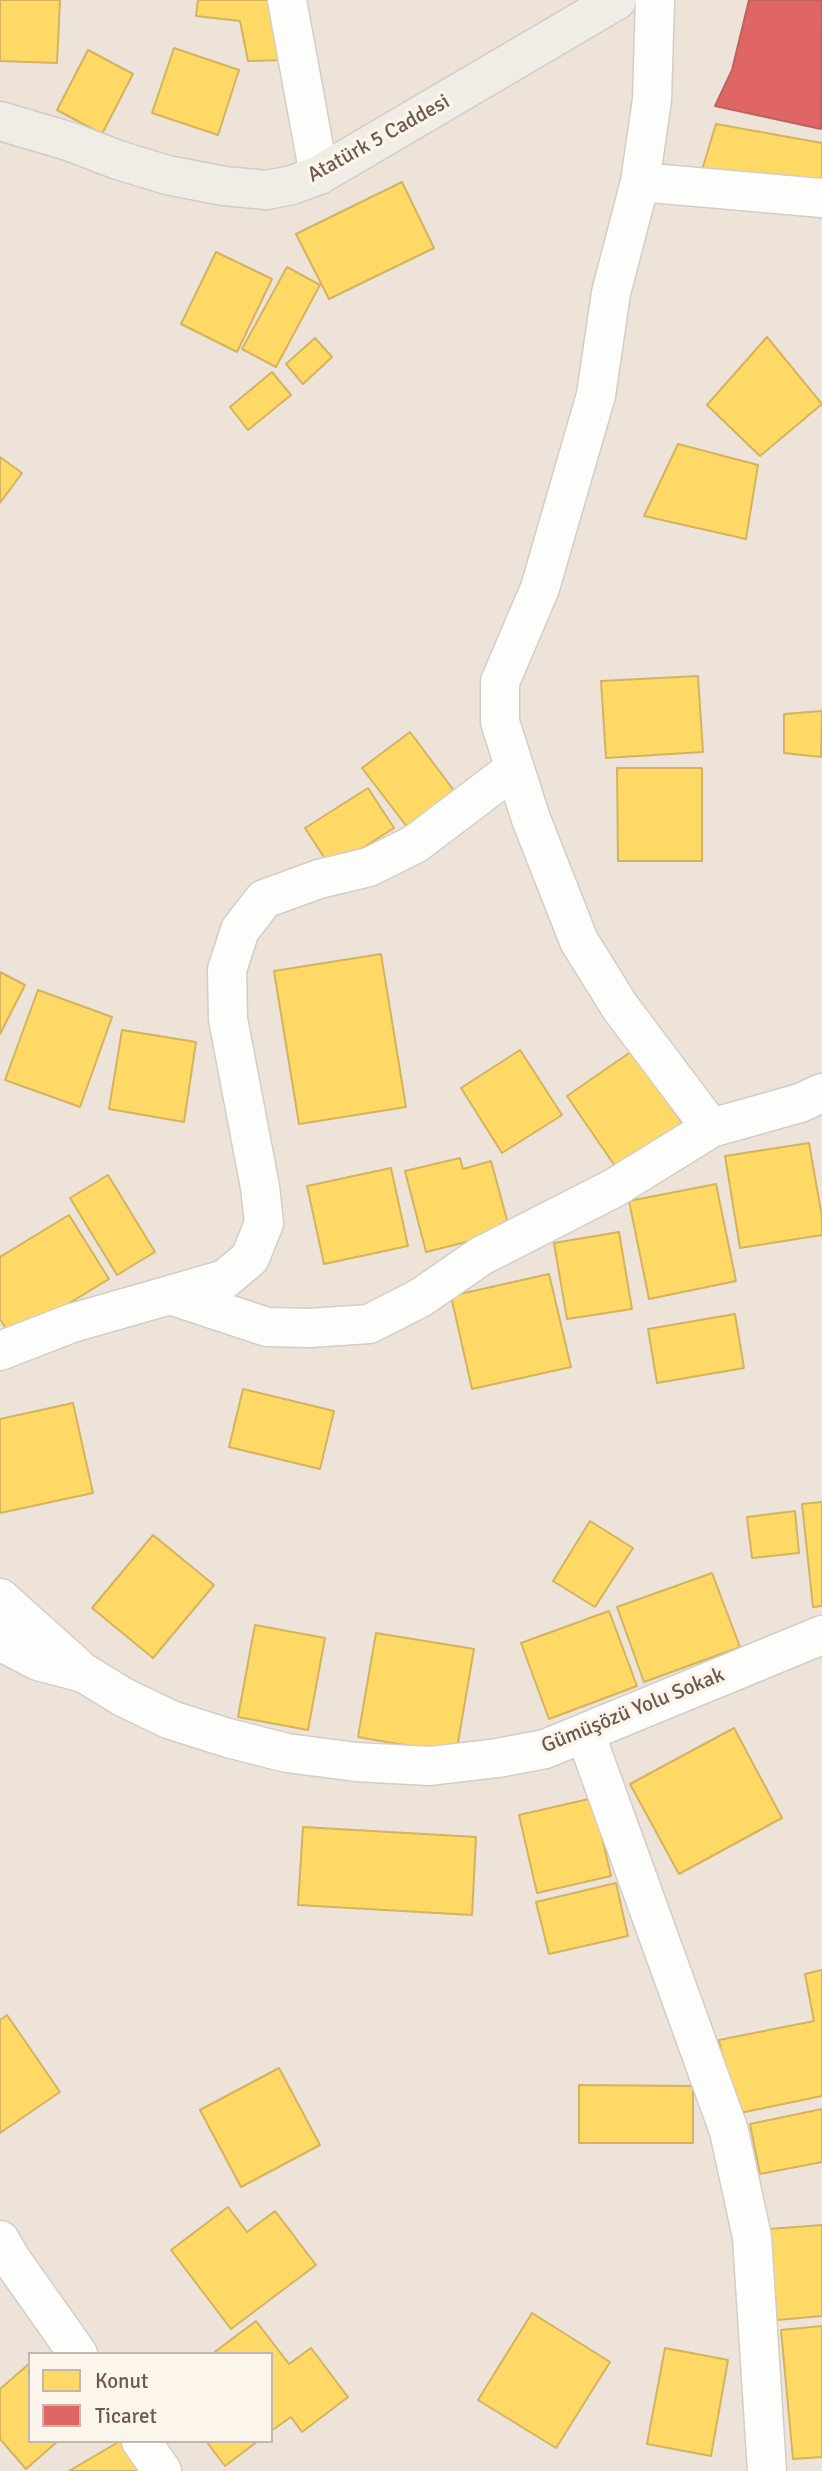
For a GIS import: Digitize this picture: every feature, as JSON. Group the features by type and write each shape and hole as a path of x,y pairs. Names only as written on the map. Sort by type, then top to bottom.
{"main road":[{"name":"Atatürk 5 Caddesi","path":"0,121 167,175 224,186 267,190 292,185 319,175 617,0"}],"street":[{"path":"287,0 319,175"},
{"path":"655,0 652,100 640,182 611,293 596,396 540,588 499,682 500,722 552,877 579,941 620,1007 711,1128"},
{"path":"640,182 822,198"},
{"path":"0,1351 72,1323 225,1279 250,1258 264,1223 256,1161 228,1020 227,970 240,930 264,899 319,879 369,867 415,844 514,769"},
{"path":"170,1295 267,1326 310,1328 369,1324 421,1298 481,1256 614,1188 711,1128 800,1103 822,1093"},
{"path":"0,1598 84,1673"},
{"name":"Gümüşözü Yolu Sokak","path":"0,1641 38,1661 84,1673 123,1697 171,1720 228,1738 287,1752 356,1762 430,1766 545,1749 822,1635"},
{"path":"585,1733 729,2131 752,2237 767,2471"},
{"path":"4,2257 76,2352"},
{"path":"142,2443 162,2471"}],"shaded area":[{"path":"0,0 822,0 822,2471 0,2471"}],"building: Konut":[{"path":"0,0 60,0 57,63 0,61"},
{"path":"198,0 273,0 285,60 248,61 240,21 196,16"},
{"path":"174,48 239,70 218,135 152,113"},
{"path":"88,50 133,74 102,134 57,110"},
{"path":"716,124 822,143 822,192 699,180"},
{"path":"402,182 434,248 329,299 296,234"},
{"path":"216,252 272,279 237,352 181,324"},
{"path":"287,267 320,285 276,367 242,349"},
{"path":"767,337 822,404 760,456 707,405"},
{"path":"315,338 332,357 303,384 286,364"},
{"path":"272,372 291,395 248,430 230,407"},
{"path":"678,444 758,465 746,539 644,516"},
{"path":"0,457 22,473 0,503"},
{"path":"698,676 703,752 606,758 601,681"},
{"path":"822,711 821,757 784,753 784,714"},
{"path":"410,732 458,796 411,832 362,768"},
{"path":"617,768 702,768 702,861 618,861"},
{"path":"368,788 394,828 331,868 305,828"},
{"path":"381,954 406,1107 299,1124 274,971"},
{"path":"0,972 25,985 0,1034"},
{"path":"38,990 112,1017 80,1107 5,1080"},
{"path":"122,1030 196,1042 184,1122 109,1109"},
{"path":"520,1050 562,1115 502,1153 461,1088"},
{"path":"632,1051 682,1123 617,1169 567,1096"},
{"path":"809,1143 822,1217 822,1235 740,1248 725,1156"},
{"path":"460,1158 463,1169 491,1161 510,1231 426,1252 405,1171"},
{"path":"391,1168 408,1246 324,1264 307,1186"},
{"path":"108,1175 155,1252 117,1275 70,1198"},
{"path":"716,1184 736,1281 649,1299 629,1201"},
{"path":"69,1215 109,1279 12,1338 0,1319 0,1257"},
{"path":"619,1232 632,1309 567,1319 554,1243"},
{"path":"549,1274 571,1367 472,1389 451,1296"},
{"path":"735,1314 744,1368 657,1383 648,1329"},
{"path":"243,1389 334,1411 320,1469 229,1447"},
{"path":"73,1403 93,1493 0,1513 0,1419"},
{"path":"822,1502 822,1606 813,1607 802,1504"},
{"path":"795,1511 799,1553 752,1558 747,1517"},
{"path":"590,1521 633,1548 595,1607 553,1581"},
{"path":"153,1535 214,1585 153,1658 92,1608"},
{"path":"712,1573 740,1647 644,1682 617,1607"},
{"path":"609,1611 637,1686 549,1719 521,1643"},
{"path":"255,1625 325,1638 308,1730 238,1717"},
{"path":"376,1633 474,1649 456,1754 358,1737"},
{"path":"734,1728 782,1818 679,1874 630,1784"},
{"path":"593,1798 611,1876 537,1893 519,1815"},
{"path":"303,1827 476,1837 472,1915 298,1905"},
{"path":"616,1883 628,1936 549,1954 536,1902"},
{"path":"822,1970 822,2096 735,2114 719,2040 814,2021 805,1974"},
{"path":"7,2015 60,2092 0,2133 0,2020"},
{"path":"279,2068 320,2145 241,2187 200,2110"},
{"path":"579,2085 693,2086 693,2143 579,2143"},
{"path":"822,2109 822,2162 760,2174 750,2124"},
{"path":"228,2207 247,2232 275,2211 316,2265 231,2329 171,2250"},
{"path":"822,2225 822,2316 777,2320 769,2229"},
{"path":"532,2313 610,2362 556,2448 478,2400"},
{"path":"256,2321 289,2364 311,2348 348,2397 302,2432 291,2417 273,2430 273,2352 215,2352"},
{"path":"822,2326 822,2457 793,2459 781,2330"},
{"path":"665,2348 728,2360 711,2456 647,2444"},
{"path":"28,2365 28,2443 56,2443 26,2469 0,2439 0,2389"},
{"path":"117,2443 128,2443 145,2471 69,2471"},
{"path":"208,2443 255,2443 225,2466"}],"building: Ticaret":[{"path":"749,0 822,0 821,129 715,106 732,70"}]}
